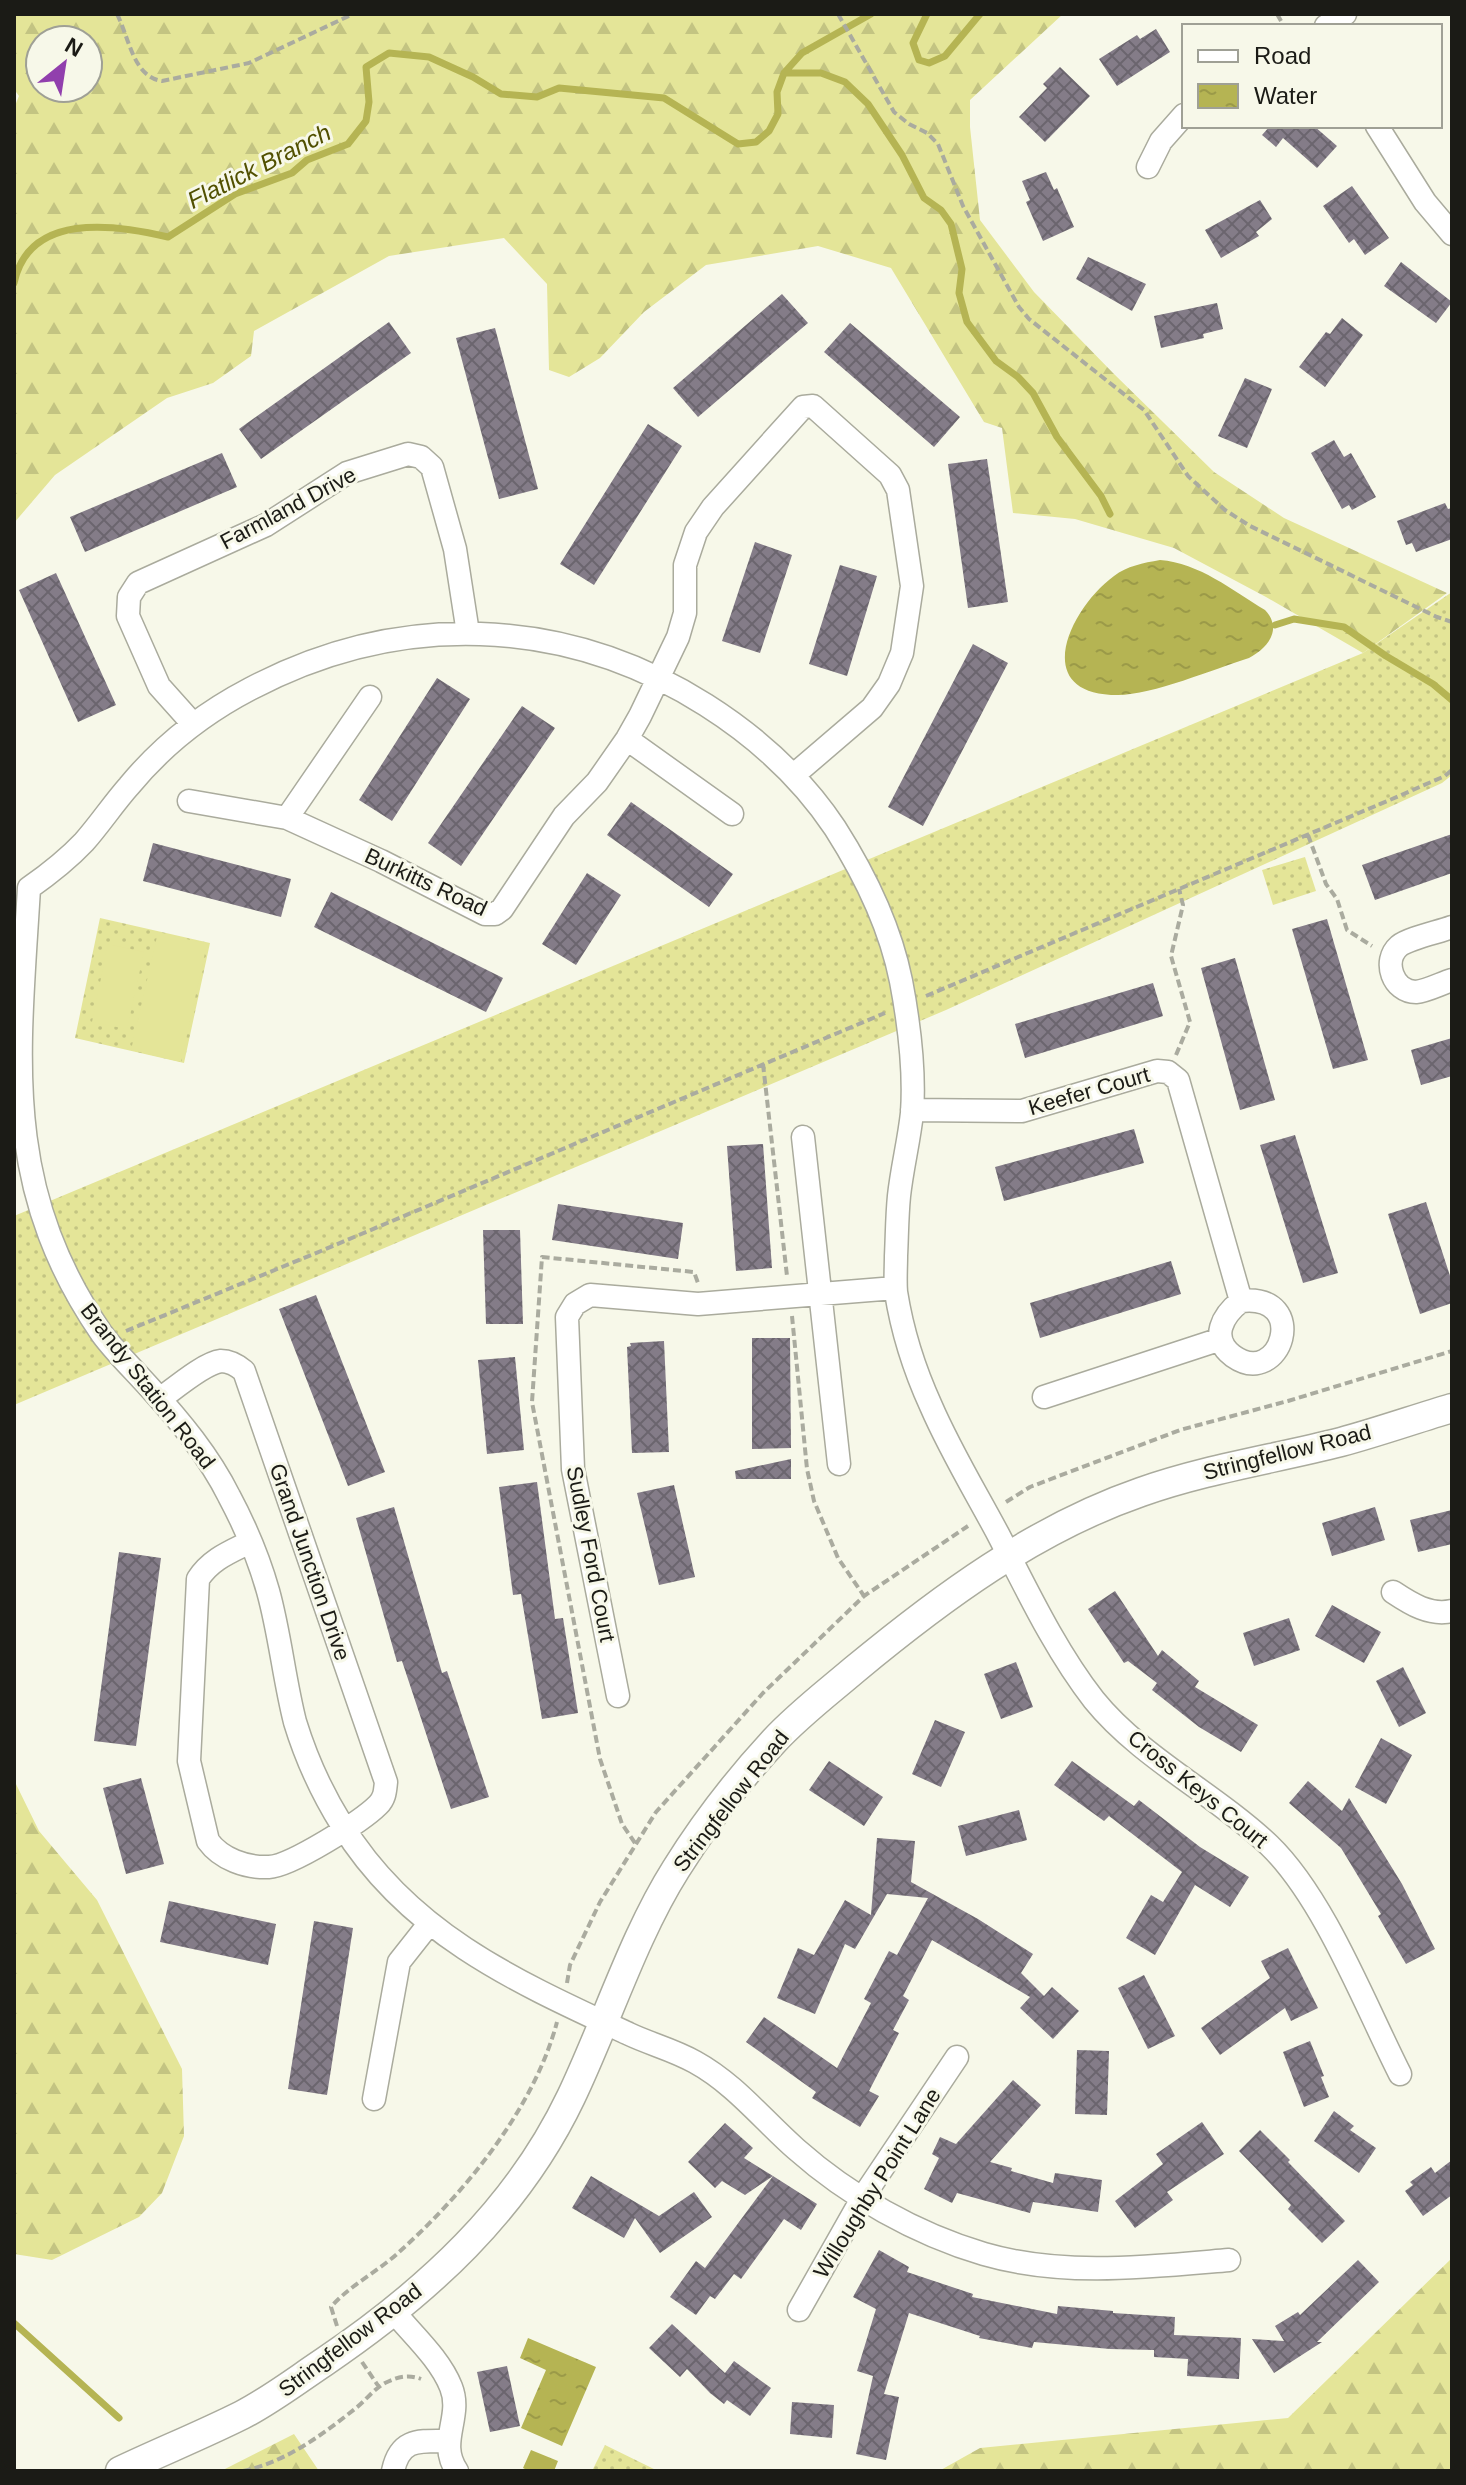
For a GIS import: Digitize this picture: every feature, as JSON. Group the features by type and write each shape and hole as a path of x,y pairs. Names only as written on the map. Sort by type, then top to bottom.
{"main road":[{"name":"Stringfellow Road","path":"120,2471 239,2416 350,2344 394,2312 450,2262 504,2206 531,2168 565,2108 674,1872 707,1823 775,1740 898,1633 1009,1555 1075,1517 1142,1491 1214,1469 1340,1442 1452,1408"}],"street":[{"path":"1148,167 1161,141 1182,117"},
{"path":"1378,128 1425,202 1452,234"},
{"name":"Burkitts Road","path":"189,801 287,818 485,914 495,914 502,909 564,816 597,782 627,739 678,637 685,613 685,565 696,532 713,507 803,407 813,406 890,475 898,490 912,586 902,653 889,684 872,708 795,774"},
{"name":"Farmland Drive","path":"193,724 159,686 128,616 129,597 138,583 266,525 347,473 408,454 421,457 432,467 455,549 468,633"},
{"name":"Brandy Station Road","path":"1009,1555 928,1402 895,1288 898,1200 912,1110 910,1046 892,944 866,881 821,808 795,774 734,722 658,676 560,643 519,636 468,633 394,639 305,663 249,689 193,724 131,782 59,867 22,883 20,1108 32,1188 45,1228 76,1291 106,1339 196,1443 222,1482 268,1590 295,1722 319,1786 368,1862 446,1938 486,1964 604,2022 693,2061 732,2087 814,2164 896,2218 936,2237 1009,2260 1056,2266 1103,2269 1229,2260"},
{"path":"287,818 370,697"},
{"path":"627,739 732,814"},
{"path":"1452,927 1401,944 1390,958 1391,972 1401,987 1416,992 1452,980"},
{"name":"Keefer Court","path":"912,1110 1022,1111 1157,1071 1168,1072 1178,1080 1241,1301"},
{"path":"803,1137 839,1464"},
{"name":"Sudley Ford Court","path":"618,1696 573,1469 567,1317 575,1304 590,1295 698,1304 895,1288"},
{"path":"1257,1299 1269,1304 1279,1316 1284,1331 1281,1344 1273,1355 1259,1362 1244,1362 1231,1354 1221,1339 1220,1324 1228,1311 1241,1301 1257,1299"},
{"path":"1044,1397 1221,1339"},
{"name":"Grand Junction Drive","path":"160,1399 211,1364 223,1361 244,1371 386,1782 385,1796 378,1806 345,1830"},
{"path":"250,1542 205,1568 198,1579 189,1761 208,1841 216,1852 229,1860 269,1867 287,1863 345,1830"},
{"name":"Cross Keys Court","path":"1009,1555 1062,1653 1096,1703 1137,1740 1238,1818 1288,1867 1323,1919 1400,2074"},
{"path":"1393,1592 1412,1605 1430,1611 1452,1611"},
{"path":"374,2099 399,1962 429,1924"},
{"name":"Willoughby Point Lane","path":"799,2310 863,2197 957,2057"},
{"path":"394,2312 442,2369 452,2389 454,2417 448,2441 449,2460 457,2471"},
{"path":"393,2471 396,2456 408,2444 448,2441"}],"path":[{"path":"117,14 141,71 152,80 162,81 249,63 353,14"},
{"path":"710,14 734,14"},
{"path":"838,15 894,112 927,133 938,144 963,206 1019,307 1029,319 1144,410 1188,476 1204,493 1250,526 1452,622"},
{"path":"106,1339 308,1257 877,1015 905,1007 931,993 1445,776 1452,770"},
{"path":"1308,835 1326,884 1337,899 1347,930 1390,958"},
{"path":"1168,1072 1190,1022 1171,956 1183,905 1179,889"},
{"path":"763,1064 807,1469 814,1501 838,1558 864,1596"},
{"path":"379,2387 334,2322 331,2307 420,2233 495,2147 537,2075 563,2002"},
{"path":"243,2471 264,2466 303,2446 359,2406 379,2387 405,2376 427,2382"}],"green space":[{"path":"14,14 1063,14 970,100 980,220 1034,292 1214,472 1284,518 1447,593 1363,653 1174,548 1075,519 1013,513 1002,428 984,422 891,268 818,246 706,265 644,312 600,358 569,377 549,370 547,284 504,238 389,256 254,331 251,356 213,383 167,398 55,475 14,523 14,108 19,96 14,89"},
{"path":"1452,592 1452,775 1442,783 946,1010 14,1405 14,1216 1363,653"},
{"path":"1305,857 1316,891 1273,905 1262,870"},
{"path":"100,918 210,943 184,1063 75,1038"},
{"path":"158,932 207,944 181,1062 131,1050"},
{"path":"108,944 144,952 127,1029 92,1022"},
{"path":"14,1780 39,1831 97,1900 182,2069 184,2136 162,2193 139,2217 52,2260 14,2254"},
{"path":"1452,2258 1452,2471 939,2471 980,2448 1288,2418"},
{"path":"294,2434 319,2471 221,2471"},
{"path":"605,2445 658,2471 592,2471"}],"water":[{"path":"1160,560 1202,572 1265,610 1273,624 1271,637 1262,649 1249,658 1165,686 1118,695 1090,691 1074,681 1066,666 1066,648 1072,628 1098,591 1119,573 1136,565"},
{"path":"528,2338 596,2367 562,2446 521,2428 546,2370 520,2358"},
{"path":"531,2450 558,2461 554,2471 529,2471 523,2468"}],"building":[{"path":"1156,29 1170,52 1117,86 1099,59 1137,35 1140,39"},
{"path":"1060,67 1090,96 1045,142 1019,117 1047,88 1043,84"},
{"path":"1268,128 1316,128 1337,146 1317,168 1283,138 1276,147 1262,135"},
{"path":"1046,172 1054,190 1057,188 1074,227 1043,241 1026,202 1030,200 1022,181"},
{"path":"1352,186 1389,238 1365,255 1354,239 1349,243 1323,206"},
{"path":"1260,200 1272,219 1256,232 1259,236 1221,258 1205,230"},
{"path":"1088,257 1146,284 1132,311 1076,279"},
{"path":"1401,262 1452,302 1436,323 1384,286"},
{"path":"782,294 808,323 698,417 673,388"},
{"path":"1217,303 1223,329 1203,334 1204,338 1161,348 1154,316"},
{"path":"1342,318 1363,335 1325,387 1299,367 1326,332 1330,334"},
{"path":"389,322 411,353 261,459 239,429"},
{"path":"850,323 960,417 934,447 824,352"},
{"path":"495,328 538,489 499,499 456,338"},
{"path":"1245,378 1272,389 1247,448 1218,436"},
{"path":"648,424 682,446 594,585 560,564"},
{"path":"1334,440 1344,457 1351,453 1376,497 1352,510 1349,505 1342,509 1311,453"},
{"path":"222,453 237,487 85,552 70,517"},
{"path":"987,459 1008,602 968,608 948,464"},
{"path":"1445,503 1448,509 1452,508 1452,539 1416,552 1412,543 1406,545 1397,521"},
{"path":"755,542 792,555 760,653 722,641"},
{"path":"840,565 877,576 847,676 809,664"},
{"path":"56,573 116,705 78,722 19,590"},
{"path":"973,644 1008,663 923,826 888,807"},
{"path":"437,678 470,699 392,821 359,800"},
{"path":"522,706 555,728 461,866 428,843"},
{"path":"631,802 733,874 709,907 607,835"},
{"path":"1452,834 1452,873 1375,900 1362,865"},
{"path":"153,843 291,879 281,917 143,881"},
{"path":"587,873 621,895 576,965 542,944"},
{"path":"331,892 503,978 486,1012 314,927"},
{"path":"1327,919 1368,1060 1333,1069 1292,929"},
{"path":"1235,958 1275,1100 1240,1110 1201,968"},
{"path":"1153,983 1163,1016 1025,1058 1015,1024"},
{"path":"1452,1038 1452,1076 1421,1085 1411,1050"},
{"path":"1134,1129 1144,1163 1004,1201 995,1167"},
{"path":"1295,1135 1338,1273 1303,1283 1260,1145"},
{"path":"763,1144 772,1268 736,1271 727,1146"},
{"path":"1426,1202 1452,1282 1452,1303 1420,1314 1388,1214"},
{"path":"558,1204 683,1223 678,1259 552,1240"},
{"path":"483,1230 520,1230 523,1324 486,1324"},
{"path":"1171,1261 1181,1294 1040,1338 1030,1303"},
{"path":"316,1295 385,1472 348,1486 279,1309"},
{"path":"752,1338 790,1338 791,1448 752,1449"},
{"path":"664,1341 669,1452 632,1453 627,1347 631,1346 630,1343"},
{"path":"515,1357 524,1450 487,1454 478,1360"},
{"path":"791,1459 791,1479 736,1479 735,1471"},
{"path":"537,1482 555,1619 563,1618 578,1713 542,1719 521,1594 513,1595 499,1487"},
{"path":"674,1485 695,1577 659,1585 637,1493"},
{"path":"394,1507 442,1673 447,1671 489,1797 451,1809 402,1661 397,1662 356,1518"},
{"path":"1375,1507 1385,1540 1332,1556 1322,1523"},
{"path":"1452,1510 1452,1544 1418,1552 1410,1520"},
{"path":"119,1552 161,1558 136,1746 94,1741"},
{"path":"1115,1591 1158,1656 1162,1650 1199,1681 1195,1687 1258,1725 1241,1752 1199,1727 1152,1690 1157,1683 1128,1661 1124,1663 1088,1609"},
{"path":"1332,1605 1381,1632 1364,1663 1315,1636"},
{"path":"1289,1618 1300,1650 1254,1666 1243,1633"},
{"path":"1016,1662 1033,1707 1001,1719 984,1674"},
{"path":"1403,1667 1426,1713 1399,1727 1376,1681"},
{"path":"935,1720 965,1732 941,1787 912,1774"},
{"path":"1381,1738 1412,1755 1386,1804 1355,1787"},
{"path":"829,1761 883,1797 864,1826 809,1790"},
{"path":"1072,1761 1134,1806 1139,1800 1200,1847 1249,1877 1230,1907 1195,1885 1155,1955 1126,1938 1151,1895 1163,1902 1182,1872 1109,1816 1104,1821 1054,1785"},
{"path":"141,1778 164,1864 126,1874 103,1788"},
{"path":"1308,1781 1342,1811 1349,1798 1402,1884 1435,1949 1406,1964 1378,1916 1381,1914 1341,1848 1289,1803"},
{"path":"1019,1810 1027,1840 966,1856 958,1826"},
{"path":"877,1838 915,1841 911,1882 1033,1954 1021,1973 1044,1996 1052,1987 1079,2011 1053,2039 1020,2008 1030,1997 932,1940 903,1996 909,2000 893,2030 899,2033 869,2091 879,2096 860,2127 812,2098 816,2092 746,2042 764,2017 837,2068 871,2003 864,1999 889,1951 897,1955 928,1898 887,1894 855,1949 845,1944 815,2014 777,1998 798,1948 814,1955 845,1900 871,1915"},
{"path":"169,1901 276,1924 268,1965 160,1942"},
{"path":"314,1921 353,1928 327,2095 288,2089"},
{"path":"1288,1948 1318,2008 1291,2021 1285,2008 1220,2055 1201,2028 1270,1978 1261,1961"},
{"path":"1144,1975 1175,2036 1148,2049 1118,1988"},
{"path":"1310,2041 1329,2097 1304,2107 1283,2052"},
{"path":"1077,2050 1109,2051 1107,2115 1075,2114"},
{"path":"1013,2080 1041,2105 990,2162 1053,2183 1055,2173 1102,2180 1098,2212 1033,2202 1030,2213 957,2193 952,2203 924,2189 939,2158 932,2154 940,2137 956,2144"},
{"path":"1334,2111 1354,2126 1350,2130 1376,2148 1359,2173 1314,2141"},
{"path":"1202,2122 1224,2154 1167,2192 1173,2200 1135,2228 1115,2201 1163,2164 1156,2154"},
{"path":"725,2123 753,2148 744,2158 773,2176 745,2195 722,2181 715,2188 688,2162"},
{"path":"1260,2130 1345,2221 1322,2243 1288,2209 1291,2205 1239,2151"},
{"path":"1452,2160 1452,2195 1423,2216 1405,2191 1413,2185 1410,2182 1431,2167 1435,2173"},
{"path":"591,2176 659,2216 694,2192 712,2217 660,2253 635,2218 624,2238 572,2208"},
{"path":"773,2176 817,2204 801,2230 784,2219 741,2279 734,2274 715,2299 710,2296 696,2315 670,2297 696,2261 705,2268"},
{"path":"879,2250 909,2267 907,2272 973,2294 972,2297 1057,2314 1058,2306 1175,2317 1174,2335 1241,2338 1239,2379 1187,2376 1188,2359 1154,2357 1154,2350 1034,2342 1032,2348 979,2338 909,2313 884,2394 899,2397 886,2460 856,2454 873,2376 857,2371 876,2309 853,2297"},
{"path":"1358,2260 1379,2282 1317,2342 1322,2342 1274,2373 1252,2339 1284,2341 1275,2326 1298,2312 1300,2315"},
{"path":"672,2324 725,2373 734,2361 771,2388 750,2416 727,2400 724,2404 687,2369 680,2377 649,2348"},
{"path":"507,2366 520,2426 490,2432 477,2372"},
{"path":"792,2402 834,2405 832,2438 790,2434"}],"waterway":[{"name":"Flatlick Branch","path":"14,283 23,260 37,244 55,234 76,228 99,227 168,237 235,194 292,173 307,160 348,144 366,121 369,102 366,67 389,53 429,57 501,94 537,97 559,88 664,98 738,144 756,142 769,131 778,114 777,92 784,73 802,53 871,14"},
{"name":"Flatlick Branch","path":"927,14 913,43 919,60 929,63 945,56 980,14"},
{"path":"784,73 821,73 845,82 868,104 902,155 924,198 941,210 951,224 962,269 959,293 967,322 996,361 1033,393 1057,437 1101,496 1110,514"},
{"path":"1275,625 1294,619 1344,627 1433,684 1452,700"},
{"path":"14,2323 119,2418"}]}
